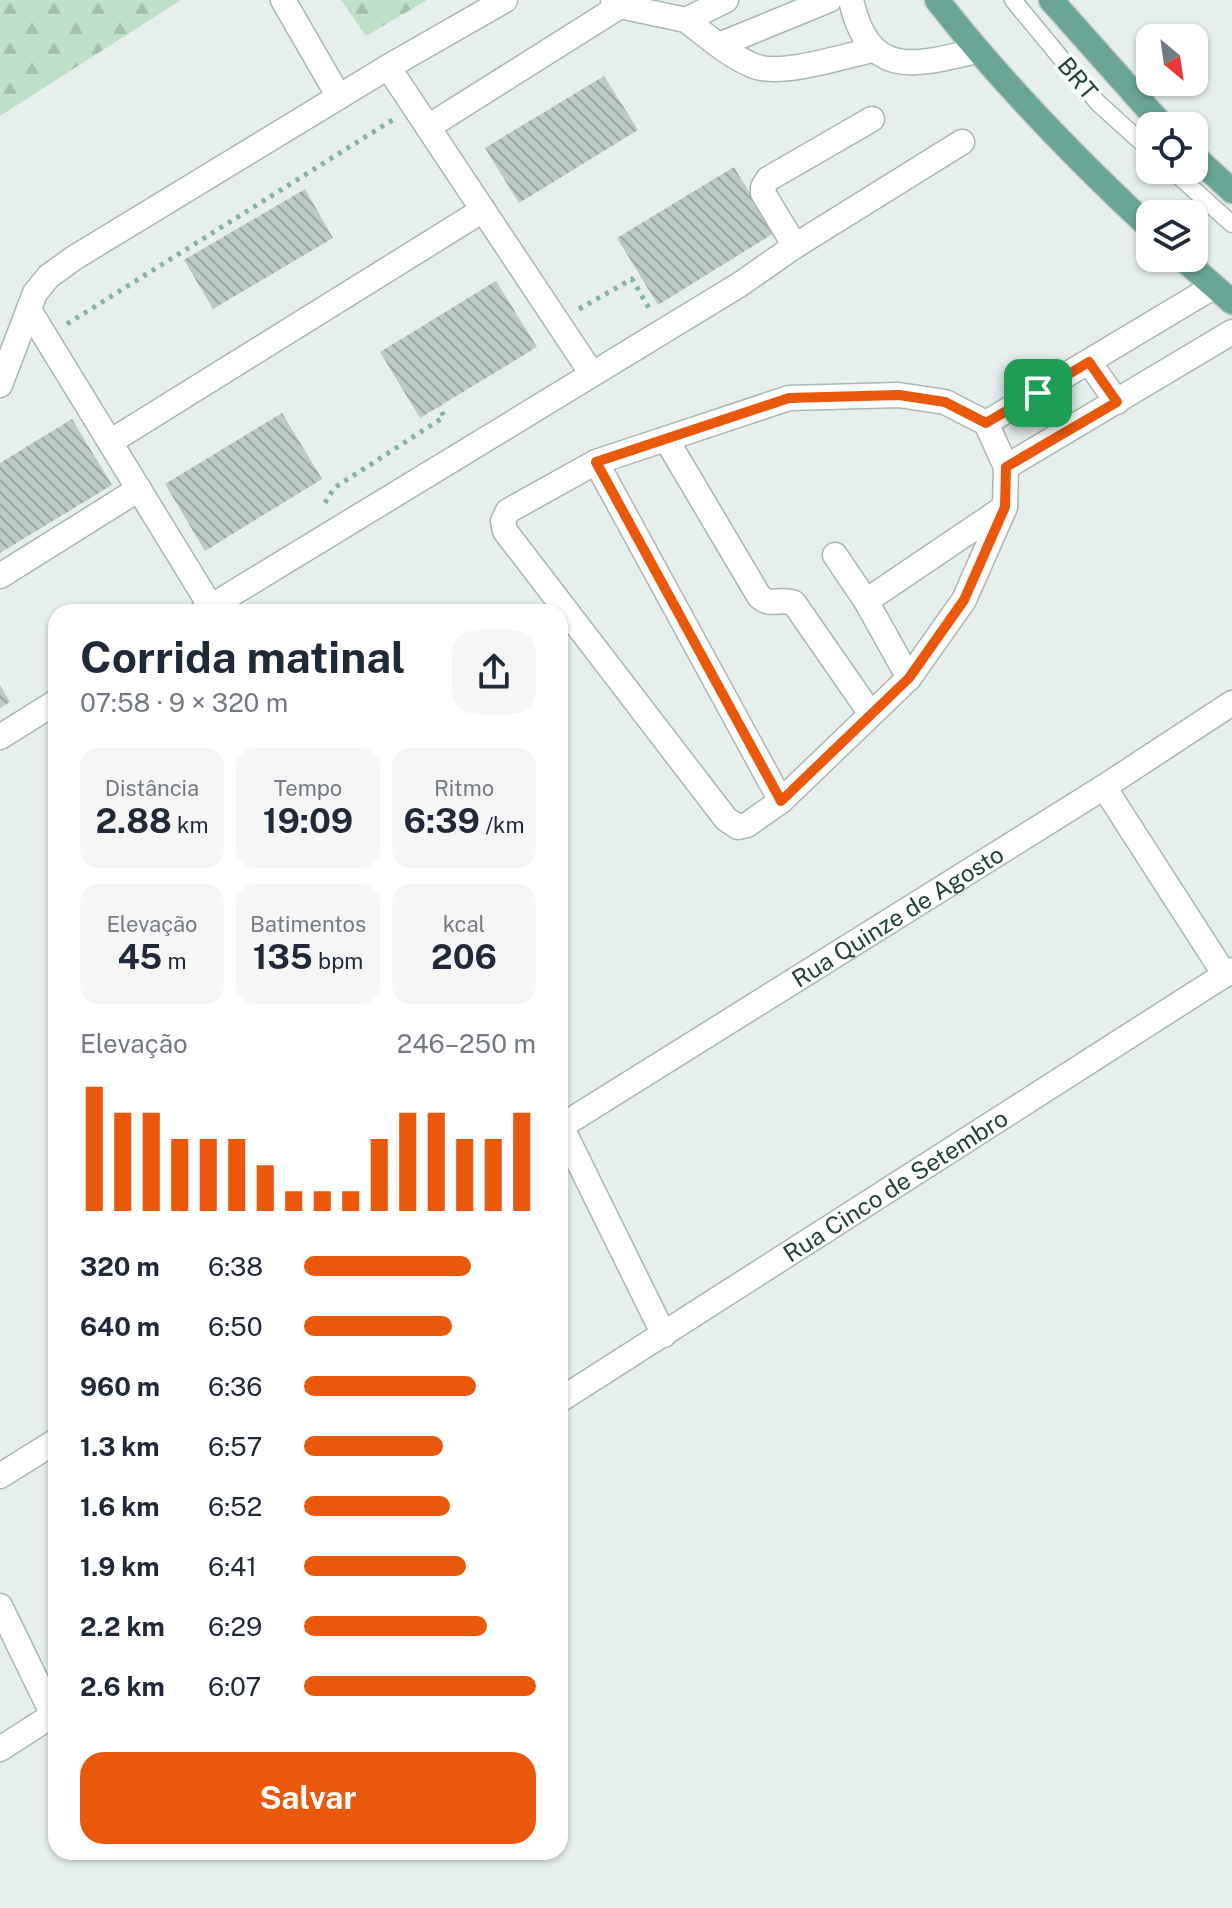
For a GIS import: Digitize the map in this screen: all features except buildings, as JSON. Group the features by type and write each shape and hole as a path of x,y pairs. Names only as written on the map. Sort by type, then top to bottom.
{"main road":[{"path":"937,0 976,51 1136,214"},
{"path":"1051,0 1151,112"},
{"path":"1208,167 1227,181"},
{"path":"1198,272 1223,294"}],"street":[{"path":"283,0 339,97"},
{"path":"0,385 35,293 49,276 388,67 505,0"},
{"path":"686,20 726,0"},
{"path":"719,45 829,0"},
{"path":"851,0 856,23 873,50 903,63 924,64 976,51"},
{"path":"428,127 616,3 686,20 756,67 786,68 873,50"},
{"path":"388,67 592,374"},
{"path":"795,246 763,193 763,187 768,179 872,119"},
{"path":"214,604 739,285 795,246 962,142"},
{"path":"110,442 483,210"},
{"path":"986,423 1089,362 1223,294"},
{"path":"29,310 139,489 203,604"},
{"path":"1006,467 1232,332"},
{"path":"1089,362 1117,402"},
{"path":"561,604 505,531 503,521 508,511 596,462 789,398 899,395 945,402 986,423 1006,467 1005,507 964,600 909,678 781,801 747,825 738,827 726,819 568,613"},
{"path":"666,439 759,596 764,602 787,600 794,603 871,714"},
{"path":"596,462 781,801"},
{"path":"0,576 139,489"},
{"path":"866,601 1005,507"},
{"path":"835,555 866,601 909,678"},
{"name":"Rua Quinze de Agosto","path":"568,1122 1104,787 1232,703"},
{"path":"0,737 48,707"},
{"path":"1104,787 1228,973"},
{"name":"Rua Cinco de Setembro","path":"568,1395 1228,973"},
{"path":"568,1143 664,1335"},
{"path":"0,1476 48,1446"},
{"path":"0,1606 48,1702"},
{"path":"0,1749 48,1718"}],"lane":[{"name":"BRT","path":"1013,0 1098,103 1136,137"},
{"path":"1188,184 1232,224"}],"path":[{"path":"64,336 67,323 414,106"},
{"path":"575,312 632,279 664,331"},
{"path":"318,507 325,503 334,488 444,417 439,406"}],"green space":[{"path":"0,0 181,0 0,116"},
{"path":"341,0 427,0 366,36"}],"route":[{"path":"1089,362 1117,402 1006,467 1005,507 964,600 909,678 781,801 596,462 789,398 899,395 945,402 986,423 1038,393 1089,362"}]}
